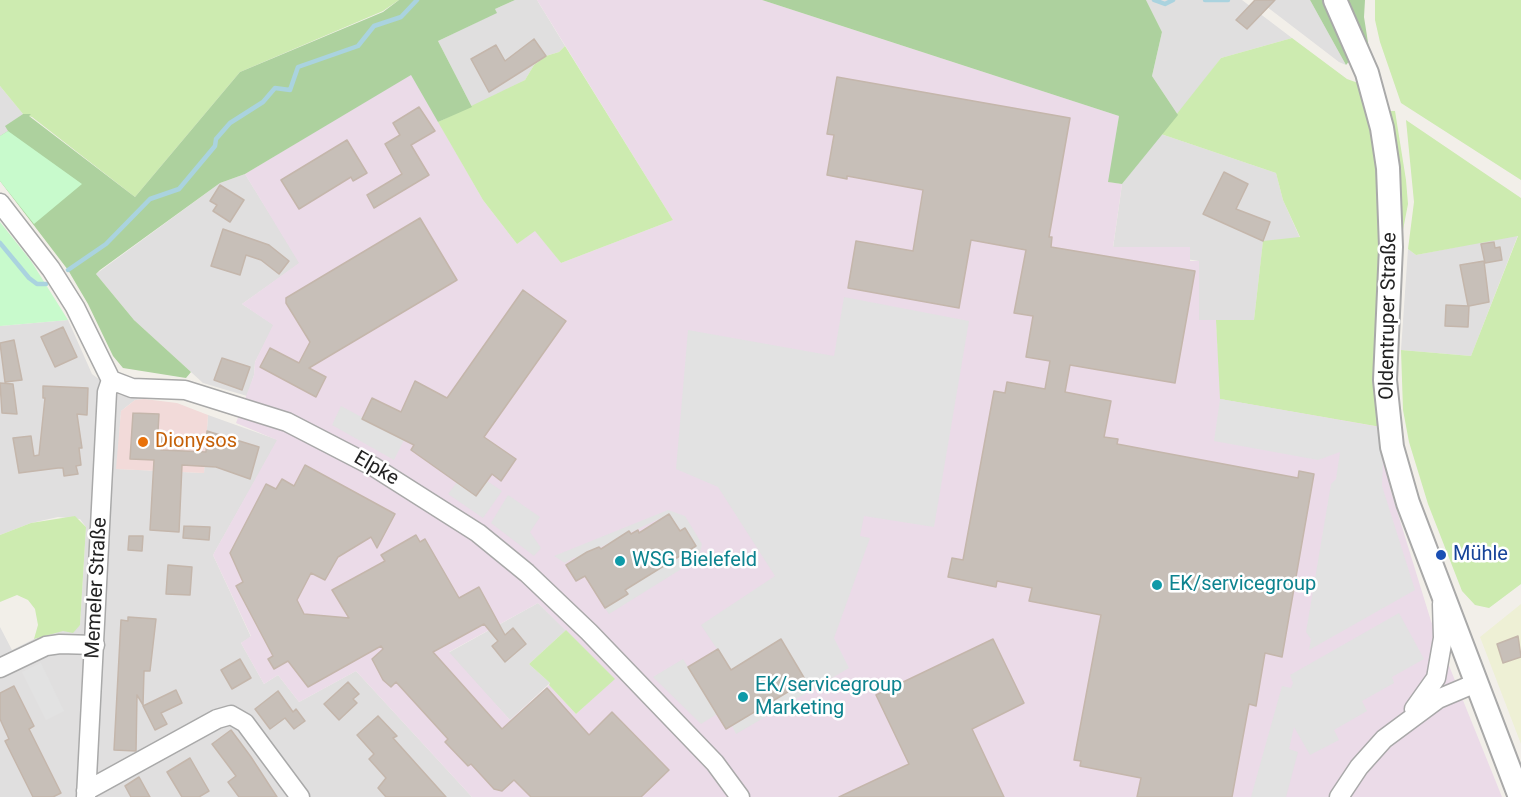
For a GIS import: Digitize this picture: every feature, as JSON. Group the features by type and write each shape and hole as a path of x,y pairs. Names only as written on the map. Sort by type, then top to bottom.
{"street":[{"name":"Oldentruper Straße","path":"1335,0 1367,73 1382,128 1388,168 1391,247 1384,380 1392,447 1408,503 1520,797"},
{"path":"0,203 51,269 75,307 111,380"},
{"name":"Memeler Straße","path":"86,794 106,392 111,380"},
{"name":"Elpke","path":"111,380 132,388 185,390 287,422 374,467 478,533 528,573 589,632 715,763 740,797"},
{"path":"1406,721 1436,678 1443,638 1441,593"},
{"path":"0,668 46,646 95,645"},
{"path":"1339,797 1369,755 1406,721 1438,699 1476,683"},
{"path":"86,794 217,719 231,715 245,723 300,797"}],"shaded area":[{"path":"515,0 537,0 565,46 559,52 546,56 534,65 525,80 472,107 438,41 496,13 495,9"},
{"path":"537,0 762,0 1119,116 1109,182 1122,184 1113,247 1190,247 1190,261 1199,261 1199,320 1216,320 1221,399 1381,427 1390,488 1431,621 1502,797 472,797 356,671 299,702 278,675 264,684 241,643 251,636 213,555 277,440 236,423 254,375 255,362 273,325 242,304 299,263 245,174 411,74 483,200 517,244 535,230 561,263 673,220","holes":["538,603 614,679 576,714 549,685 510,720 449,652"]},
{"path":"1146,0 1242,0 1292,38 1221,58 1178,115 1152,76 1162,32"},
{"path":"1258,0 1310,0 1346,65 1339,62"},
{"path":"0,86 23,114 6,126 8,131 0,136"},
{"path":"1161,134 1276,173 1283,200 1300,238 1263,242 1254,320 1199,320 1199,261 1113,248 1122,184"},
{"path":"245,174 300,263 242,304 274,325 255,362 254,375 247,396 203,383 134,320 96,274 220,183"},
{"path":"1518,235 1471,356 1401,350 1408,249 1416,255"},
{"path":"844,297 969,321 934,527 864,516 860,536 870,538 834,638 849,668 736,734 732,726 806,681 781,639 731,670 701,625 775,576 718,487 676,469 688,330 834,356"},
{"path":"68,320 92,374 120,395 144,399 135,400 121,411 117,469 204,473 208,415 278,440 213,555 251,637 241,643 264,684 278,675 299,702 356,671 472,797 0,797 0,627 12,650 34,639 80,625 86,527 80,519 58,517 31,523 0,535 0,326"},
{"path":"1220,399 1377,427 1383,464 1382,486 1415,590 1309,650 1311,639 1306,632 1331,484 1336,479 1340,452 1318,460 1214,441"},
{"path":"135,400 177,403 208,415 204,473 116,469 121,411"},
{"path":"341,406 404,440 394,460 332,425"},
{"path":"487,481 502,491 483,518 448,494 457,482 476,496"},
{"path":"508,495 540,517 530,532 541,548 534,556 491,523"},
{"path":"668,510 685,516 702,544 699,558 609,614 605,608 628,594 625,590 685,528 680,531 669,514 576,559 575,557 565,563 554,556"},
{"path":"538,603 566,630 529,664 550,683 510,720 448,653"},
{"path":"1399,613 1424,659 1392,677 1394,683 1362,701 1367,711 1334,730 1339,740 1310,755 1294,727 1289,749 1298,752 1286,797 1251,797 1282,686 1291,688 1293,683 1290,675"},
{"path":"683,659 717,714 701,724 653,677"},
{"path":"41,663 64,711 46,720 22,672"}],"green space":[{"path":"0,0 399,0 383,11 240,72 135,197 28,116 30,114 23,114 0,86"},
{"path":"399,0 515,0 495,9 497,13 438,41 472,107 438,122 411,75 245,174 220,183 100,270 96,274 134,320 191,372 186,378 123,368 113,356 88,304 68,270 0,181 0,136 8,131 5,126 23,114 31,114 29,116 135,197 240,72 383,12"},
{"path":"762,0 1146,0 1162,32 1152,76 1178,115 1122,184 1108,182 1119,116"},
{"path":"1310,0 1324,0 1351,59 1346,65"},
{"path":"1346,0 1365,0 1364,17 1370,55"},
{"path":"1375,0 1521,0 1521,180 1401,103 1380,42 1375,20"},
{"path":"1292,38 1347,79 1361,84 1371,119 1380,191 1381,427 1220,399 1216,320 1254,320 1263,241 1300,237 1283,200 1276,173 1161,134 1221,58"},
{"path":"565,46 673,220 561,263 535,231 517,244 483,200 438,122 525,80 534,65 546,56 559,52"},
{"path":"1389,111 1395,111 1406,180 1408,204 1403,230"},
{"path":"1406,120 1521,198 1521,584 1489,608 1475,605 1462,591 1428,504 1409,442 1403,410 1401,350 1471,356 1518,236 1416,255 1408,249 1414,202"},
{"path":"8,131 82,184 34,224 0,181 0,136"},
{"path":"0,222 31,261 68,320 0,326"},
{"path":"75,516 86,527 80,625 73,633 63,631 34,639 38,625 35,609 28,600 17,595 0,602 0,535 31,523"},
{"path":"1521,604 1521,744 1480,637"},
{"path":"566,630 615,679 576,714 549,685 550,683 529,664"}],"building":[{"path":"1255,0 1275,0 1247,29 1236,20"},
{"path":"534,39 546,56 489,92 471,59 496,45 505,61"},
{"name":"EK/servicegroup","path":"837,77 1070,118 1049,237 1052,237 1051,247 1195,271 1175,383 1070,365 1065,392 1111,401 1104,437 1118,439 1117,444 1298,478 1299,471 1314,474 1282,657 1265,653 1256,706 1249,704 1232,797 1137,797 1141,778 1080,766 1081,761 1074,760 1101,615 1029,601 1032,588 997,581 996,587 948,577 952,558 963,560 994,391 1005,393 1007,382 1045,389 1050,361 1026,357 1033,316 1014,313 1026,250 971,240 959,308 848,288 856,241 913,251 923,190 847,176 847,179 827,175 834,135 827,134"},
{"path":"419,107 435,131 411,145 429,175 374,208 367,195 402,174 385,144 400,135 393,123"},
{"path":"347,140 367,173 353,181 351,177 299,209 281,180"},
{"path":"1224,172 1248,184 1236,209 1270,222 1263,241 1203,214"},
{"path":"220,185 244,200 230,222 213,211 217,205 210,201"},
{"path":"420,218 457,280 309,368 326,377 316,397 260,367 270,348 299,363 310,342 286,303 286,298"},
{"path":"223,229 269,245 289,261 279,274 261,260 246,255 240,275 211,266"},
{"path":"1494,242 1495,248 1500,247 1502,260 1485,263 1481,244"},
{"path":"1484,261 1489,302 1469,306 1468,327 1445,326 1446,305 1468,306 1460,265"},
{"path":"523,290 566,321 484,437 516,459 501,481 492,474 476,496 411,450 414,445 362,419 372,398 401,412 415,381 447,398"},
{"path":"63,327 77,357 55,367 41,337"},
{"path":"14,340 22,380 5,382 0,343"},
{"path":"222,358 250,367 242,390 214,380"},
{"path":"0,383 13,384 17,414 2,413"},
{"path":"43,386 88,388 87,415 77,414 82,448 79,448 81,465 76,466 78,474 64,476 63,468 19,473 13,438 31,436 34,456 39,455 45,398 43,398"},
{"path":"133,413 159,414 158,431 163,431 161,450 206,452 207,431 259,447 250,479 216,467 182,465 179,532 150,530 154,460 130,459"},
{"path":"305,465 395,514 377,548 371,537 338,557 325,580 311,573 297,600 304,614 349,618 332,590 385,561 381,555 416,535 420,542 425,539 459,598 479,587 505,635 513,628 526,644 505,662 492,646 498,641 484,624 433,652 502,729 547,688 589,735 612,712 669,770 641,797 531,797 514,780 502,791 494,789 471,764 468,766 445,742 448,739 396,682 391,687 383,680 372,659 383,649 381,646 308,687 288,661 274,669 268,659 273,656 236,586 243,582 230,553 266,484 276,489 282,479 294,486"},
{"name":"WSG Bielefeld","path":"669,514 680,531 685,528 696,546 625,590 628,594 605,608 585,576 576,581 566,565 587,552 599,547 601,549 629,531 631,534 638,530 639,533"},
{"path":"184,526 210,527 209,540 183,538"},
{"path":"129,536 143,536 142,551 128,550"},
{"path":"168,565 192,567 190,595 166,594"},
{"path":"128,617 156,619 150,671 144,671 143,705 137,695 136,751 114,750 121,620 128,621"},
{"path":"1518,636 1521,657 1503,663 1497,644"},
{"name":"EK/servicegroup Marketing","path":"781,639 806,681 726,729 688,667 718,649 731,670"},
{"path":"993,639 1024,703 972,729 1004,797 839,797 909,764 876,695"},
{"path":"240,659 251,678 232,689 221,670"},
{"path":"348,682 359,694 353,699 357,703 339,720 324,704"},
{"path":"14,686 34,726 29,729 61,793 53,797 33,797 5,741 9,739 0,719 0,693"},
{"path":"176,690 182,703 161,713 167,724 155,730 143,706"},
{"path":"278,691 293,712 296,709 305,721 294,729 285,718 270,729 255,709"},
{"path":"378,716 397,736 393,738 446,797 386,797 378,788 386,778 369,759 374,754 357,735"},
{"path":"231,730 277,797 239,797 228,782 236,776 212,744"},
{"path":"190,758 209,791 199,797 182,797 167,772"},
{"path":"139,777 150,797 131,797 125,786"}],"waterway":[{"path":"68,270 106,244 150,199 179,189 215,146 216,139 230,123 263,102 275,88 290,90 298,67 358,46 374,26 401,17 417,0"},
{"path":"1154,0 1165,4 1173,0"},
{"path":"1205,0 1228,0"},
{"path":"0,243 29,278 37,284 46,284"}],"place":[{"name":"Dionysos","path":"143,442"},
{"name":"Mühle","path":"1441,555"},
{"name":"WSG Bielefeld","path":"620,561"},
{"name":"EK/servicegroup","path":"1157,585"},
{"name":"EK/servicegroup Marketing","path":"743,697"}]}
